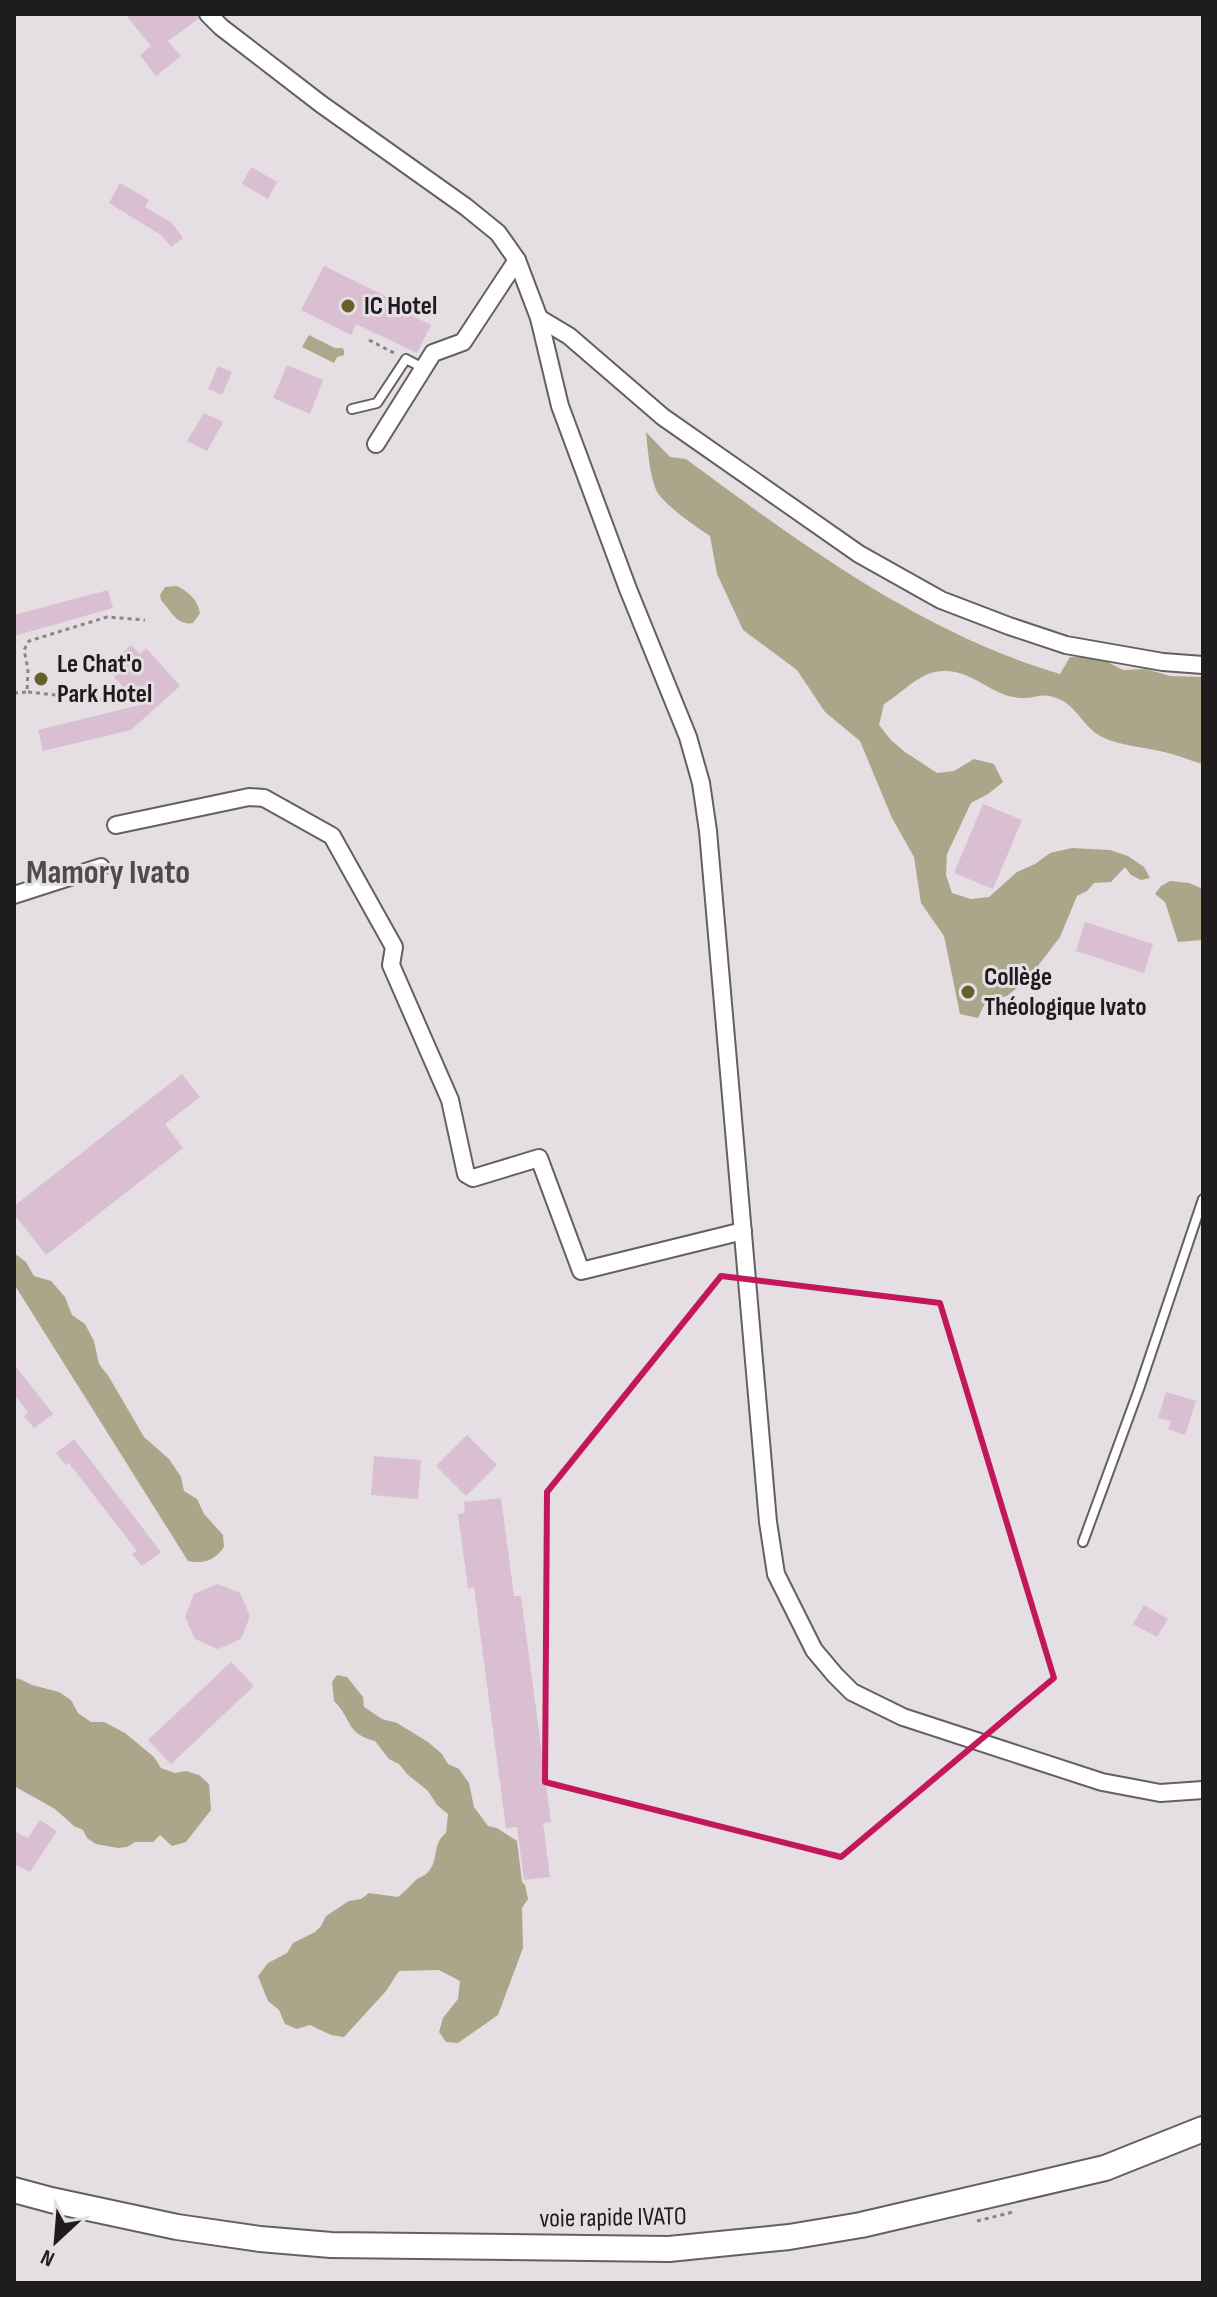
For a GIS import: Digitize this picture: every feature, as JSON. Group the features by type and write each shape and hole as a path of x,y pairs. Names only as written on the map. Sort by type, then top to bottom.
{"main road":[{"name":"voie rapide IVATO","path":"14,2190 177,2227 260,2239 331,2245 669,2249 789,2237 861,2225 1105,2168 1203,2129"}],"street":[{"path":"208,14 321,104 498,233 517,260 539,318 560,406 628,589 688,737 701,783 708,831 765,1490 776,1574 814,1650 852,1692 903,1717 1102,1782 1160,1793 1203,1790"},
{"path":"376,444 433,353 463,342 517,260"},
{"path":"539,318 569,336 663,417 859,554 941,600 1066,645 1163,662 1203,665"},
{"path":"116,825 249,797 264,798 332,836 394,947 391,965 450,1100 466,1174 473,1178 539,1158 581,1271 743,1231"},
{"path":"14,895 101,867"}],"lane":[{"path":"352,409 377,403 406,359 424,369"},
{"path":"1083,1542 1203,1199"}],"path":[{"path":"369,340 406,359"},
{"path":"27,692 28,669 24,650 29,641 107,617 145,620"},
{"path":"14,693 120,702"}],"highlighted area":[{"path":"721,1276 940,1303 1054,1678 841,1857 545,1782 547,1492"}],"shaded area":[{"path":"309,335 335,348 342,348 344,355 337,357 334,363 302,347"},
{"path":"646,432 670,457 686,459 818,554 959,635 1060,674 1070,657 1098,657 1123,670 1146,669 1170,676 1203,677 1203,764 1104,738 1056,698 1010,696 959,673 929,674 884,704 879,725 905,752 937,773 954,771 974,759 994,764 1003,782 971,803 947,854 946,875 952,893 971,899 989,897 1017,872 1050,853 1072,848 1110,850 1128,856 1144,867 1150,878 1141,880 1131,875 1125,867 1111,882 1094,883 1077,896 1060,937 1028,979 1007,996 986,1001 978,1018 960,1014 944,936 921,903 914,857 892,818 860,741 825,712 797,670 743,630 717,574 710,536 672,508 656,490"},
{"path":"177,586 197,604 200,613 193,623 178,620 161,600 160,595 165,587"},
{"path":"1170,881 1189,883 1203,889 1203,940 1178,942 1165,902 1155,894"},
{"path":"14,1253 26,1262 34,1276 51,1281 65,1297 72,1315 85,1324 94,1341 99,1364 144,1437 169,1459 181,1477 184,1491 197,1499 204,1514 223,1535 224,1547 216,1556 204,1562 188,1561 14,1284"},
{"path":"337,1675 347,1677 363,1697 364,1707 428,1742 448,1764 459,1769 469,1783 474,1807 488,1826 517,1841 522,1882 528,1899 522,1908 523,1948 498,2015 458,2043 446,2042 439,2032 443,2018 458,1999 460,1981 439,1970 399,1971 386,1991 344,2037 331,2035 310,2025 297,2029 285,2024 279,2010 268,2001 258,1976 268,1963 287,1953 293,1943 315,1932 326,1916 349,1901 361,1899 369,1893 398,1897 432,1867 439,1842 446,1833 448,1814 428,1791 399,1764 389,1759 375,1741 365,1738 350,1725 334,1701 332,1682"},
{"path":"14,1678 59,1692 91,1722 104,1722 125,1733 154,1757 161,1768 199,1775 209,1784 211,1810 186,1842 172,1846 160,1835 153,1842 135,1842 127,1847 96,1844 55,1809 14,1786"}],"building":[{"path":"125,14 197,14 198,19 168,41 181,56 156,76 140,55 151,46"},
{"path":"251,167 277,182 268,199 242,184"},
{"path":"120,183 149,200 145,207 172,223 183,238 171,247 161,235 109,203"},
{"name":"IC Hotel","path":"324,266 387,297 385,302 431,325 417,353 356,324 351,335 301,310"},
{"path":"287,365 323,380 310,414 273,398"},
{"path":"218,366 232,372 222,395 208,389"},
{"path":"204,413 223,422 207,451 187,441"},
{"path":"108,590 113,608 14,636 14,615"},
{"path":"131,645 140,654 146,648 180,686 131,730 43,751 38,730 140,705 114,677 123,669 115,660"},
{"path":"983,804 1022,820 993,889 954,873"},
{"path":"1085,922 1153,944 1144,973 1076,951"},
{"path":"182,1074 200,1097 165,1124 183,1148 46,1255 14,1214 14,1206"},
{"path":"14,1364 53,1414 34,1428 24,1416 28,1412 14,1394"},
{"path":"1166,1392 1196,1401 1185,1435 1168,1429 1171,1421 1158,1418"},
{"path":"467,1435 497,1465 466,1496 436,1466"},
{"path":"74,1439 161,1552 142,1566 132,1554 137,1551 69,1463 66,1465 56,1453"},
{"path":"374,1456 421,1460 418,1499 371,1495"},
{"path":"501,1498 514,1596 521,1596 551,1822 543,1823 550,1877 524,1880 517,1827 506,1828 474,1587 468,1588 458,1514 465,1513 464,1502"},
{"path":"217,1584 240,1593 250,1616 241,1639 218,1649 195,1639 185,1617 194,1594"},
{"path":"1144,1605 1168,1619 1157,1637 1133,1624"},
{"path":"231,1662 254,1686 171,1764 148,1740"},
{"path":"40,1820 57,1831 30,1872 14,1864 14,1831 28,1838"}],"place":[{"name":"IC Hotel","path":"348,306"},
{"name":"Le Chat'o Park Hotel","path":"41,679"},
{"name":"Collège Théologique Ivato","path":"968,992"}],"district":[{"name":"Mamory Ivato","path":"108,872"}]}
